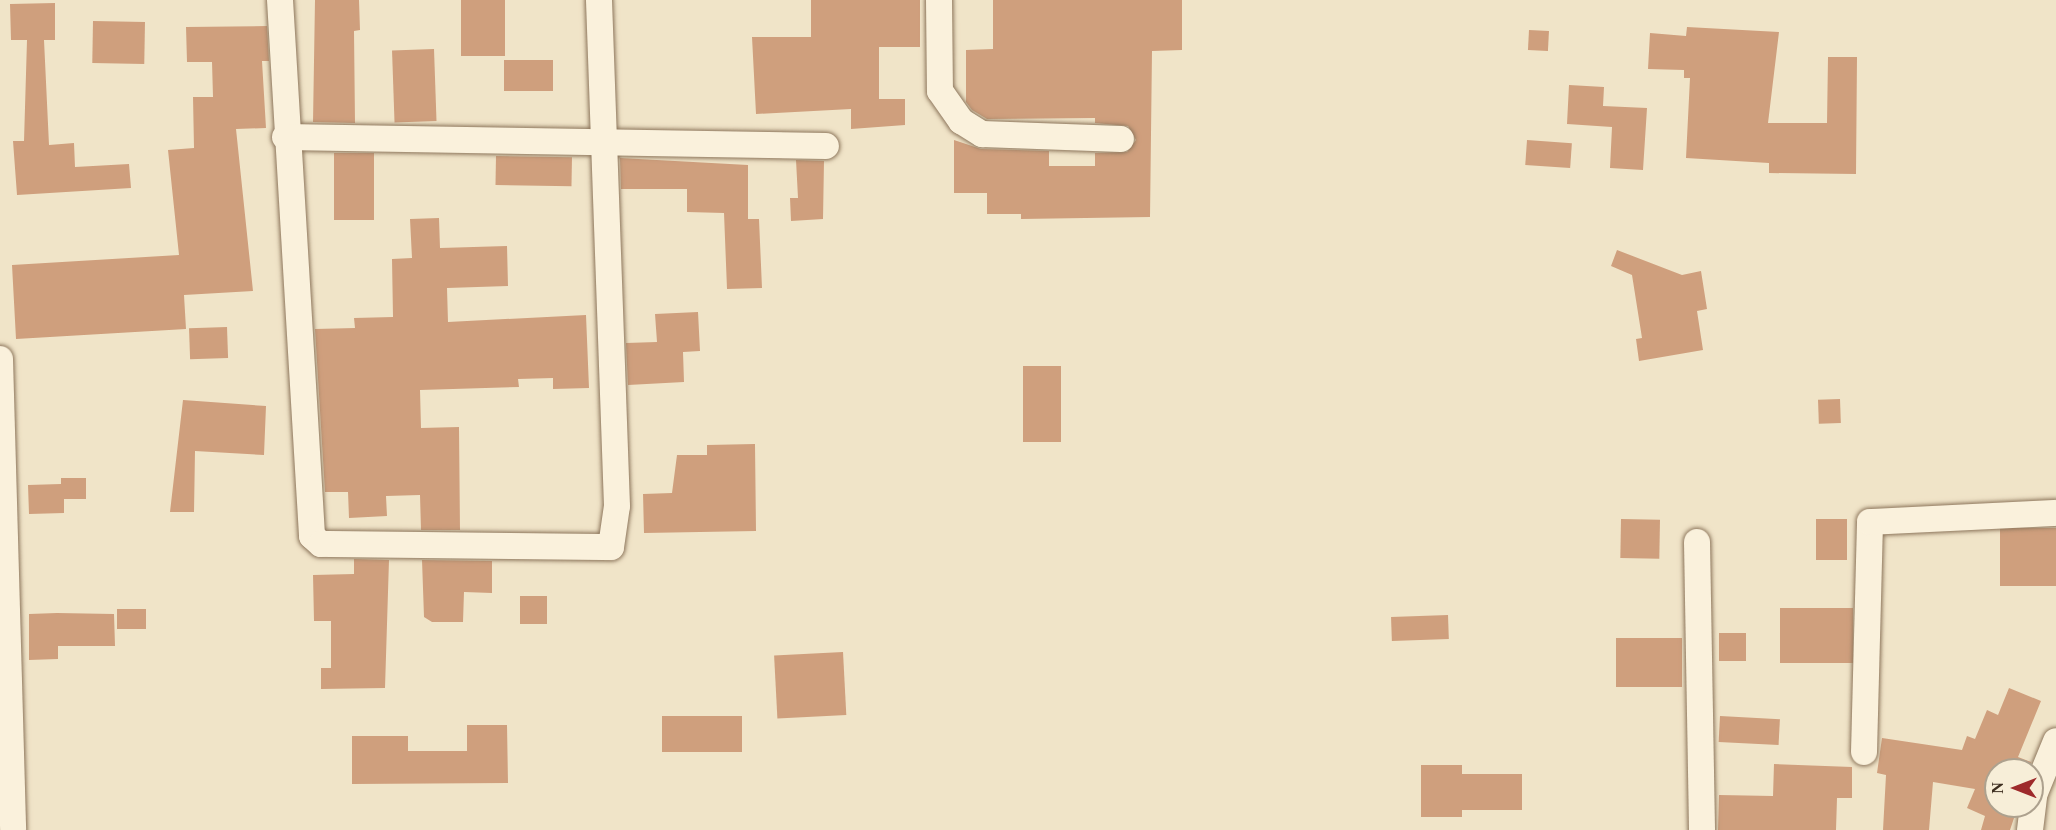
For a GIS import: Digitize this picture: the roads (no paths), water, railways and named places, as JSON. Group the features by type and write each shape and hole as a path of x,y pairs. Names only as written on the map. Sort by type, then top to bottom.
{"street":[{"path":"280,0 285,137 312,536 321,544 611,547 617,506 599,0"},
{"path":"939,0 940,91 961,121 982,134 1120,139"},
{"path":"285,137 826,146"},
{"path":"0,359 6,671 13,830"},
{"path":"1864,752 1870,522 2056,513"},
{"path":"1697,542 1702,830"},
{"path":"2030,830 2034,795 2056,741"}]}
